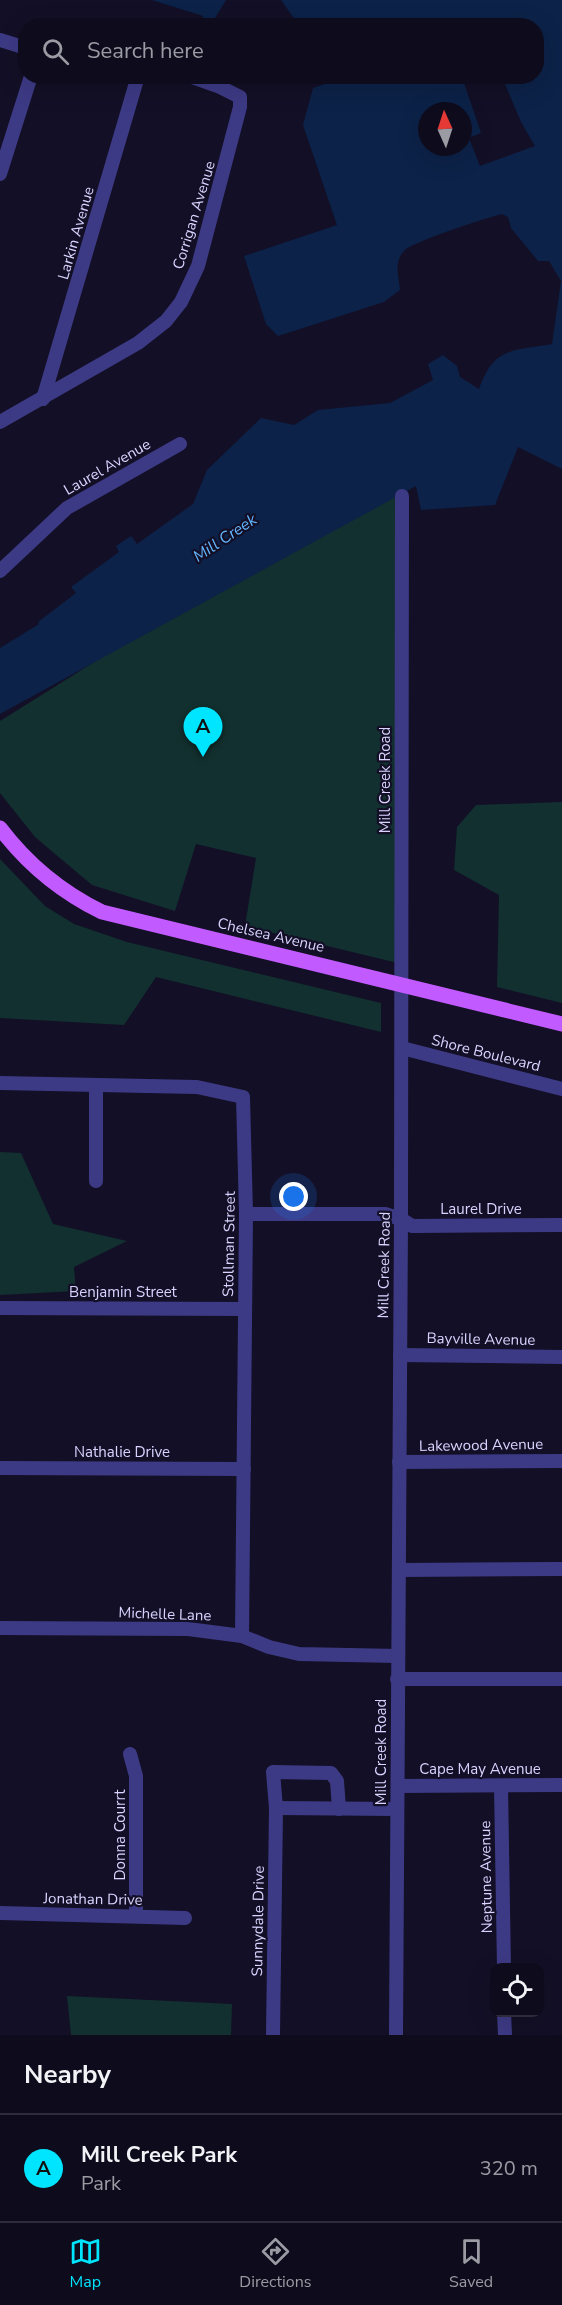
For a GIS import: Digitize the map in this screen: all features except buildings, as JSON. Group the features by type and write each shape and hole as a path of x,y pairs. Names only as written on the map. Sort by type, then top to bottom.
{"main road":[{"name":"Chelsea Avenue","path":"0,828 40,872 58,888 102,912 562,1024"}],"street":[{"path":"0,40 18,46"},
{"path":"0,174 29,84"},
{"name":"Larkin Avenue","path":"43,399 136,84"},
{"name":"Corrigan Avenue","path":"0,422 125,350 166,321 180,302 198,266 230,152 240,97 212,84"},
{"name":"Laurel Avenue","path":"0,571 67,508 180,444"},
{"name":"Mill Creek Road","path":"396,2035 402,1048 402,496"},
{"name":"Shore Boulevard","path":"402,1048 562,1089"},
{"name":"Stollman Street","path":"0,1083 197,1087 243,1097 246,1214 242,1636"},
{"path":"96,1086 96,1181"},
{"name":"Laurel Drive","path":"246,1214 385,1214 401,1219 412,1226 562,1225"},
{"name":"Benjamin Street","path":"0,1308 245,1309"},
{"name":"Bayville Avenue","path":"400,1355 562,1357"},
{"name":"Lakewood Avenue","path":"399,1462 562,1461"},
{"name":"Nathalie Drive","path":"0,1468 244,1469"},
{"path":"399,1570 562,1569"},
{"name":"Michelle Lane","path":"0,1628 188,1629 242,1636 269,1647 299,1654 398,1656"},
{"path":"397,1679 562,1679"},
{"name":"Donna Courrt","path":"130,1754 136,1776 136,1916"},
{"name":"Sunnydale Drive","path":"273,2035 276,1808 273,1772 330,1773 337,1781 339,1809"},
{"name":"Cape May Avenue","path":"398,1786 562,1785"},
{"name":"Neptune Avenue","path":"501,1786 504,1963"},
{"path":"276,1808 397,1809"},
{"name":"Jonathan Drive","path":"0,1913 186,1918"},
{"path":"504,2017 505,2035"}],"green space":[{"path":"404,488 406,965 245,926 256,858 196,844 175,911 92,885 35,837 0,793 0,721 297,535"},
{"path":"562,802 562,1003 497,987 499,895 454,870 457,827 476,805"},
{"path":"0,859 45,906 74,924 127,942 381,1003 381,1032 156,977 124,1025 0,1018"},
{"path":"0,1152 21,1153 53,1224 127,1241 74,1267 76,1291 0,1295"},
{"path":"67,1996 232,2004 231,2035 71,2035"}],"water":[{"path":"152,0 226,0 215,18 203,18 203,16"},
{"name":"Mill Creek","path":"281,0 562,0 562,469 518,447 495,505 421,510 416,486 0,714 0,648 39,624 38,622 76,593 71,587 119,552 116,546 131,536 137,544 193,504 207,470 261,418 294,425 318,410 390,403 433,380 428,364 443,355 457,366 460,377 479,389 491,365 506,353 552,344 561,281 549,261 538,261 511,228 508,217 502,214 436,236 405,250 398,264 400,290 384,302 278,336 266,324 244,256 337,225 303,125 313,88 325,84 464,84 470,102 418,102 418,156 472,156 472,146 480,166 535,146 521,122 505,84 544,84 544,18 294,18"},
{"path":"472,106 481,133 472,137"}],"place":[{"name":"Mill Creek Park","path":"203,757"}]}
